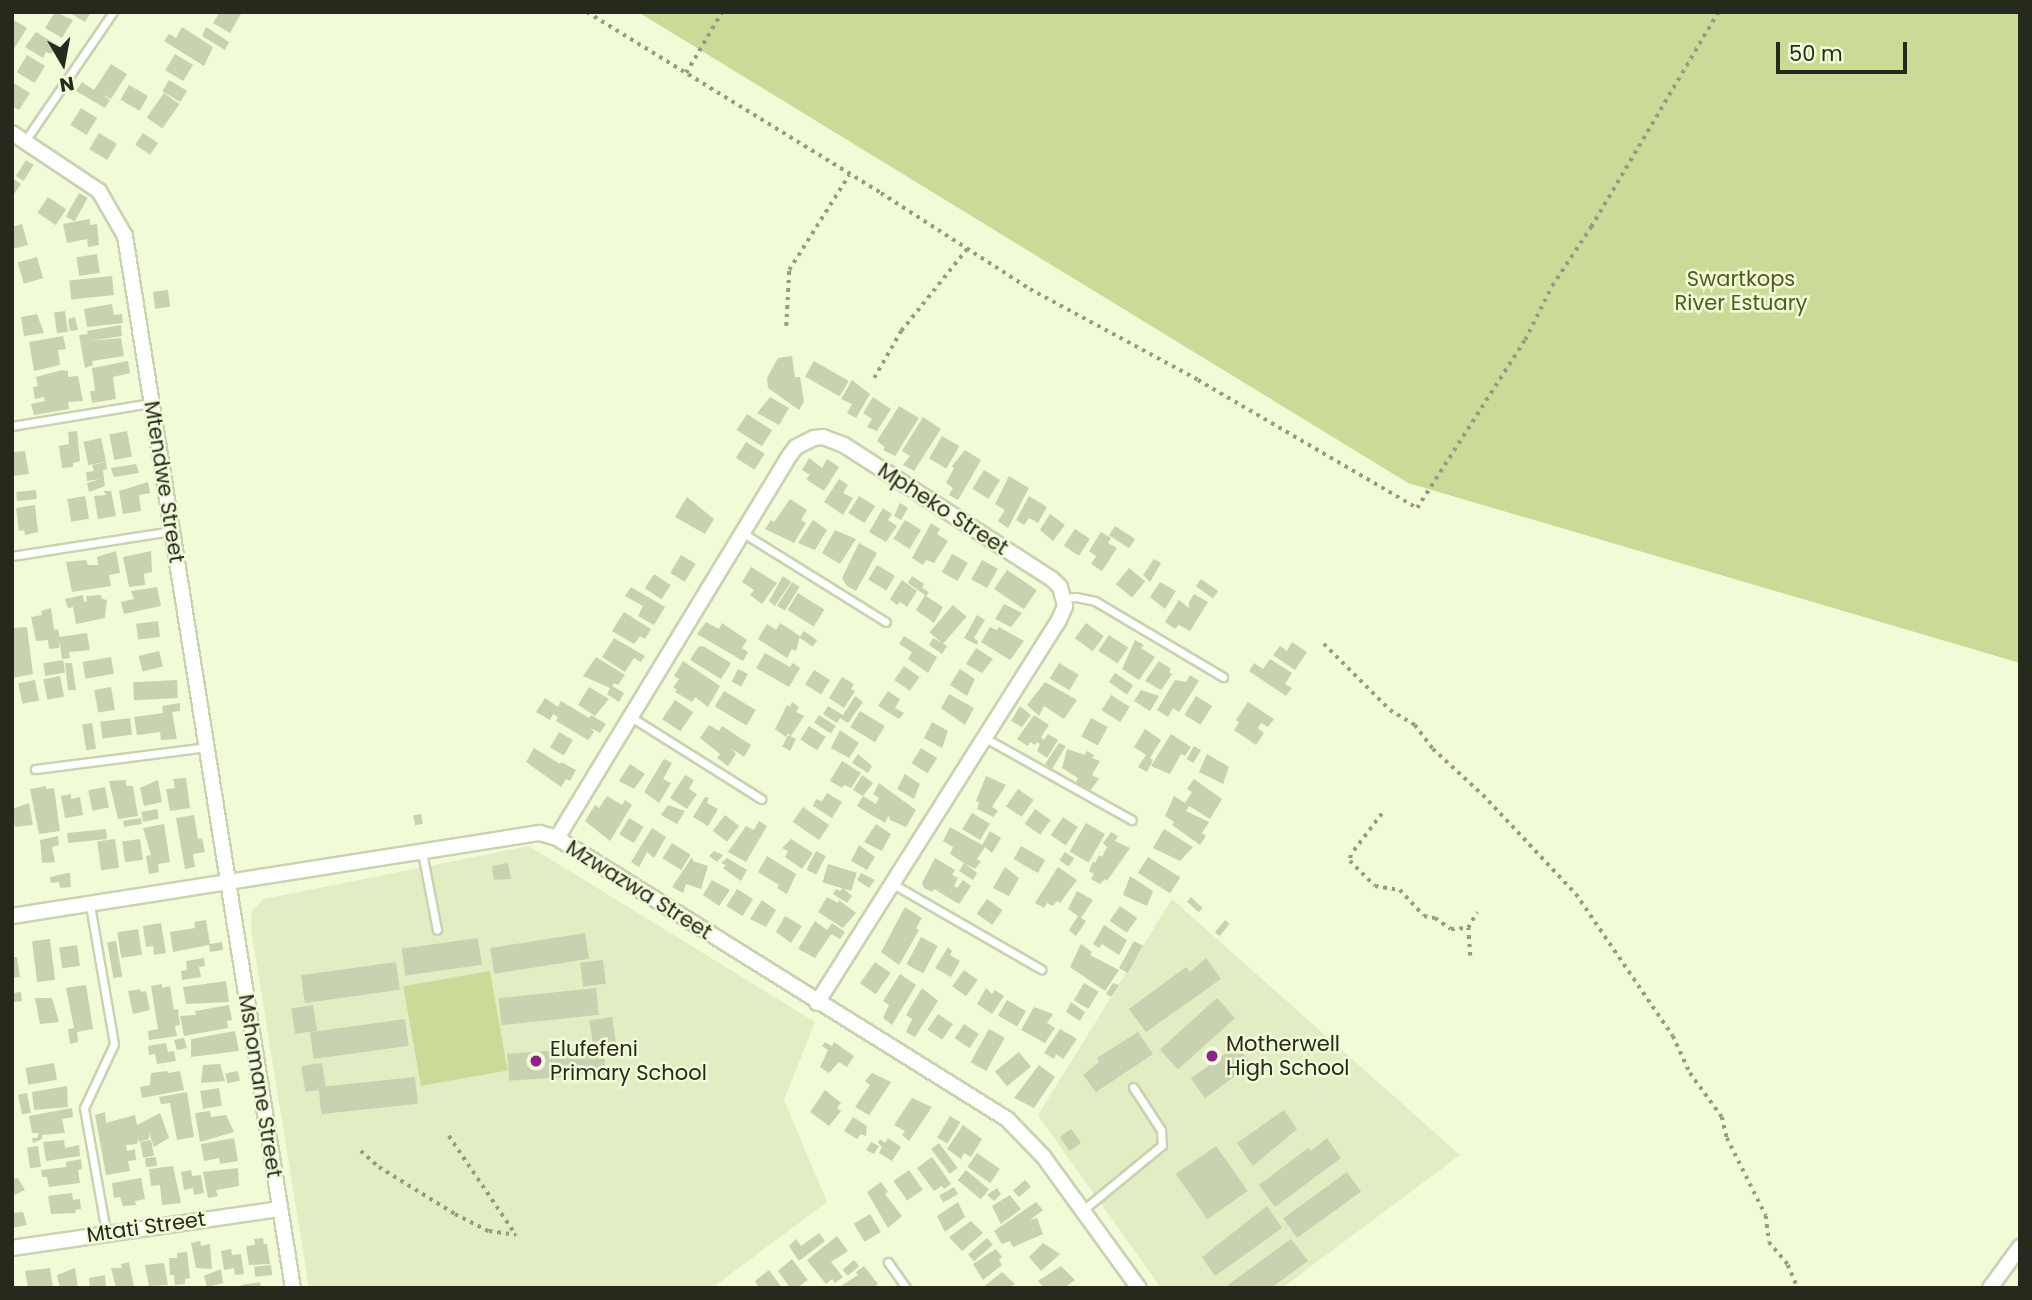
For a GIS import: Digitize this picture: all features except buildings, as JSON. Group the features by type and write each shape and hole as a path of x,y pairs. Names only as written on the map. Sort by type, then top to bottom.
{"street":[{"name":"Mtendwe Street","path":"18,137 99,191 125,236 227,883"},
{"name":"Mpheko Street","path":"558,838 796,447 814,438 823,437 844,446 1052,579 1060,587 1063,598"},
{"path":"817,1003 1059,620 1065,606 1063,598"},
{"name":"Mzwazwa Street","path":"12,916 540,833 558,838 817,1003 1007,1118 1043,1156 1139,1288"},
{"name":"Mshomane Street","path":"227,883 293,1288"},
{"name":"Mtati Street","path":"12,1248 106,1232 280,1209"},
{"path":"1990,1288 2020,1247"}],"lane":[{"path":"18,137 113,12"},
{"path":"12,426 152,403"},
{"path":"12,556 172,531"},
{"path":"743,533 886,622"},
{"path":"1063,598 1076,597 1095,601 1223,677"},
{"path":"631,717 761,799"},
{"path":"985,738 1132,820"},
{"path":"35,769 206,747"},
{"path":"422,851 437,930"},
{"path":"893,884 1041,969"},
{"path":"90,905 114,1044 84,1108 106,1232"},
{"path":"1083,1210 1162,1145 1161,1130 1133,1087"},
{"path":"888,1262 906,1288"}],"path":[{"path":"587,12 1030,289 1198,380 1417,508 1525,340 1552,286 1591,227 1718,12"},
{"path":"686,73 722,12"},
{"path":"786,326 789,270 850,174"},
{"path":"874,378 901,331 967,248"},
{"path":"1324,644 1390,710 1415,725 1433,749 1483,795 1576,894 1673,1036 1690,1073 1722,1117 1727,1138 1766,1216 1769,1242 1788,1265 1798,1288"},
{"path":"1382,814 1351,855 1350,861 1375,886 1399,890 1424,916 1435,918 1451,929 1468,928"},
{"path":"1470,956 1468,928 1477,912"},
{"path":"362,1151 379,1167 455,1214 489,1231 516,1236 449,1136"}],"shaded area":[{"name":"Elufefeni Primary School","path":"529,846 815,1022 784,1100 827,1202 712,1288 309,1288 251,929 252,911 264,899"},
{"name":"Motherwell High School","path":"1172,899 1460,1155 1282,1288 1161,1288 1038,1115"}],"green space":[{"name":"Swartkops River Estuary","path":"638,12 2020,12 2020,663 1408,483"},
{"path":"490,971 508,1070 421,1086 403,986"}],"place":[{"name":"Motherwell High School","path":"1212,1056"},
{"name":"Elufefeni Primary School","path":"536,1061"}]}
